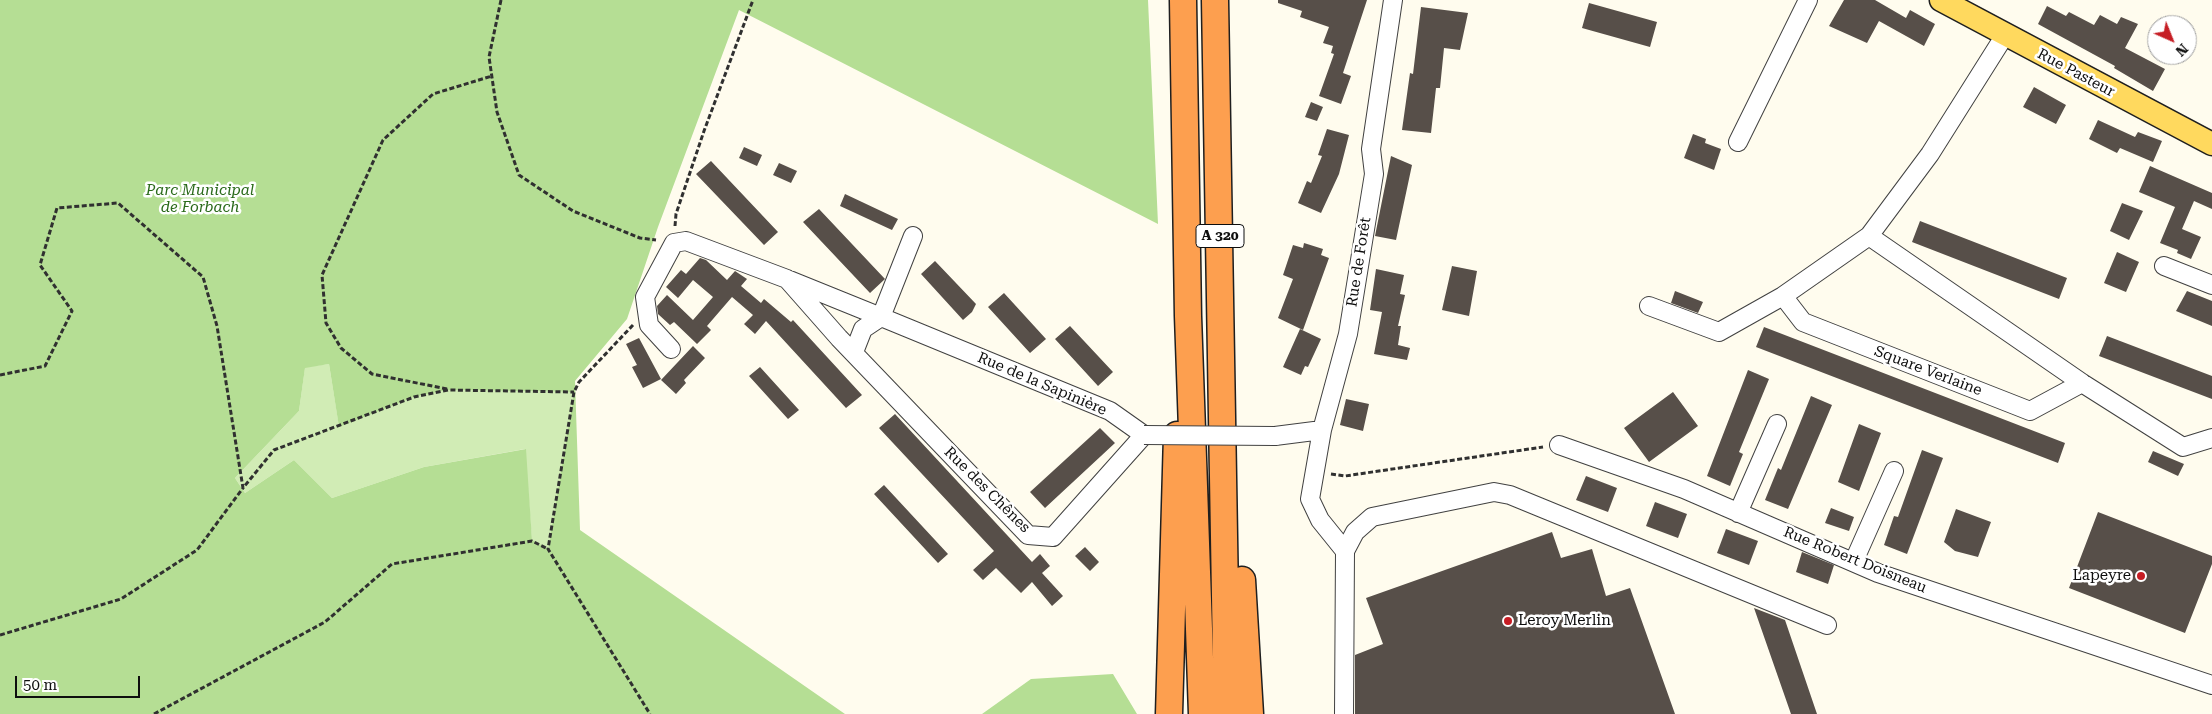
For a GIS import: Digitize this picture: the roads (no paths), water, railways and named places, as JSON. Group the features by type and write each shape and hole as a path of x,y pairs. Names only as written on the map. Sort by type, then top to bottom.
{"highway":[{"name":"A 320","path":"1183,0 1188,316 1202,714"},
{"name":"A 320","path":"1215,0 1228,714"},
{"path":"1169,714 1177,414 1188,316"},
{"path":"1224,459 1241,557 1250,714"}],"main road":[{"name":"Rue Pasteur","path":"1941,0 2212,144"}],"street":[{"name":"Rue de Forêt","path":"1345,551 1320,520 1310,499 1322,430 1348,334 1374,174 1371,150 1393,0"},
{"path":"1738,142 1808,0"},
{"path":"1649,306 1719,332 1783,296 1869,236 1930,154 2005,35"},
{"path":"854,352 863,330 882,317 913,236"},
{"path":"1869,236 2082,383 2183,447 2212,438"},
{"name":"Rue de la Sapinière","path":"671,349 649,325 645,297 674,242 686,241 882,317 1110,411 1144,435"},
{"path":"2164,266 2212,286"},
{"name":"Rue des Chênes","path":"787,279 1028,535 1053,537 1144,435"},
{"name":"Square Verlaine","path":"1783,296 1803,322 2030,411 2082,383"},
{"path":"1738,513 1777,424"},
{"path":"1144,435 1275,436 1322,430"},
{"name":"Rue Robert Doisneau","path":"1559,445 1684,489 1854,560 1878,572 2212,685"},
{"path":"1854,560 1894,471"},
{"path":"1344,714 1345,551 1355,532 1372,517 1494,492 1510,495 1827,625"}],"place":[{"name":"Lapeyre","path":"2141,576"},
{"name":"Leroy Merlin","path":"1508,621"}],"park label":[{"name":"Parc Municipal de Forbach","path":"200,200"}]}
